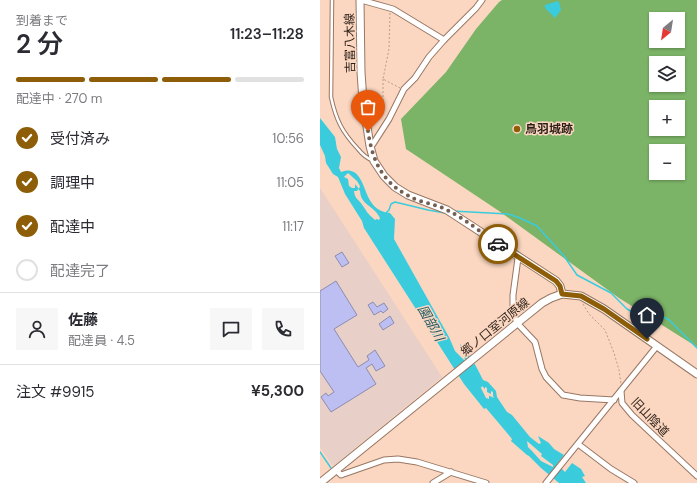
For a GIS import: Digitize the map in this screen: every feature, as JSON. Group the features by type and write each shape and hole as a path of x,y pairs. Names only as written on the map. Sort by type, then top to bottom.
{"main road":[{"name":"吉富八木線","path":"360,0 363,101 370,146 374,161 384,176 395,187 414,198 450,212 518,258 556,281 560,286 562,294"},
{"name":"郷ノ口室河原線","path":"320,482 542,303 562,294 581,296 604,309 697,374"}],"street":[{"path":"360,0 390,7 444,40"},
{"path":"370,146 377,139 389,119 404,89 415,78 429,57 482,0"},
{"path":"518,258 512,295 513,312 517,323 535,342 542,369 546,377 563,395 580,398 614,400"},
{"path":"546,483 657,346"},
{"name":"旧山陰道","path":"621,391 622,403 632,415 697,476"},
{"path":"576,446 634,483"},
{"path":"336,470 341,475 384,460 398,459 417,462 486,483"},
{"path":"433,483 451,472"}],"lane":[{"path":"332,0 331,97 334,113 339,125 350,141 367,158 374,161"}],"path":[{"path":"383,114 383,79 389,49 390,7"},
{"path":"383,79 404,89"},
{"name":"旧山陰道","path":"581,296 582,303 589,314 605,330 619,370 621,391"}],"shaded area":[{"path":"320,188 442,377 333,466 320,447"}],"green space":[{"path":"502,0 697,0 697,347 619,298 499,211 406,149 401,119 446,72 476,29"}],"water":[{"path":"558,1 561,10 555,18 545,8 545,5"},
{"name":"園部川","path":"320,118 335,137 337,149 341,157 339,168 341,172 350,171 356,174 374,206 381,211 390,213 395,219 394,239 449,337 455,351 465,361 460,344 473,361 483,380 488,382 496,391 497,397 507,412 512,415 530,437 539,444 541,443 538,436 564,455 557,464 565,472 572,463 581,469 585,476 582,477 586,483 559,483 511,441 512,439 486,408 484,409 464,384 364,228 362,221 345,194 338,177 333,174 326,163 325,156 320,145","holes":["348,173 357,181 360,186 359,189 355,184 355,188 349,186 348,179 344,177","358,189 360,191 363,200 374,210 380,218 379,220 375,220 370,216 356,198 354,191 357,191","482,386 485,389 485,387 487,388 487,392 491,394 491,391 493,392 494,398 490,396 489,399 486,398 481,388","527,441 542,454 541,456 553,465 553,467 541,461 528,447"]}],"building":[{"path":"342,252 349,263 342,267 335,256"},
{"path":"336,281 357,315 334,329 358,367 369,360 367,356 375,350 385,366 376,371 372,364 366,368 376,384 331,412 321,397 326,393 328,396 334,392 320,371 320,291"},
{"path":"373,302 377,307 384,303 388,309 383,313 381,311 374,315 368,305"},
{"path":"390,316 394,323 383,330 379,324"}],"waterway":[{"path":"386,213 391,204 395,202 445,213"},
{"path":"452,211 508,214 537,226 564,256 577,275 611,293 627,309 636,314 668,319 697,348"},
{"path":"320,452 331,468"}],"way so far":[{"path":"368,131 374,161 384,176 395,187 420,201 437,205 447,210 498,244"}],"place":[{"name":"鳥羽城跡","path":"517,129"}],"route":[{"path":"498,244 556,281 560,286 562,294 581,296 604,309 647,339"}]}
